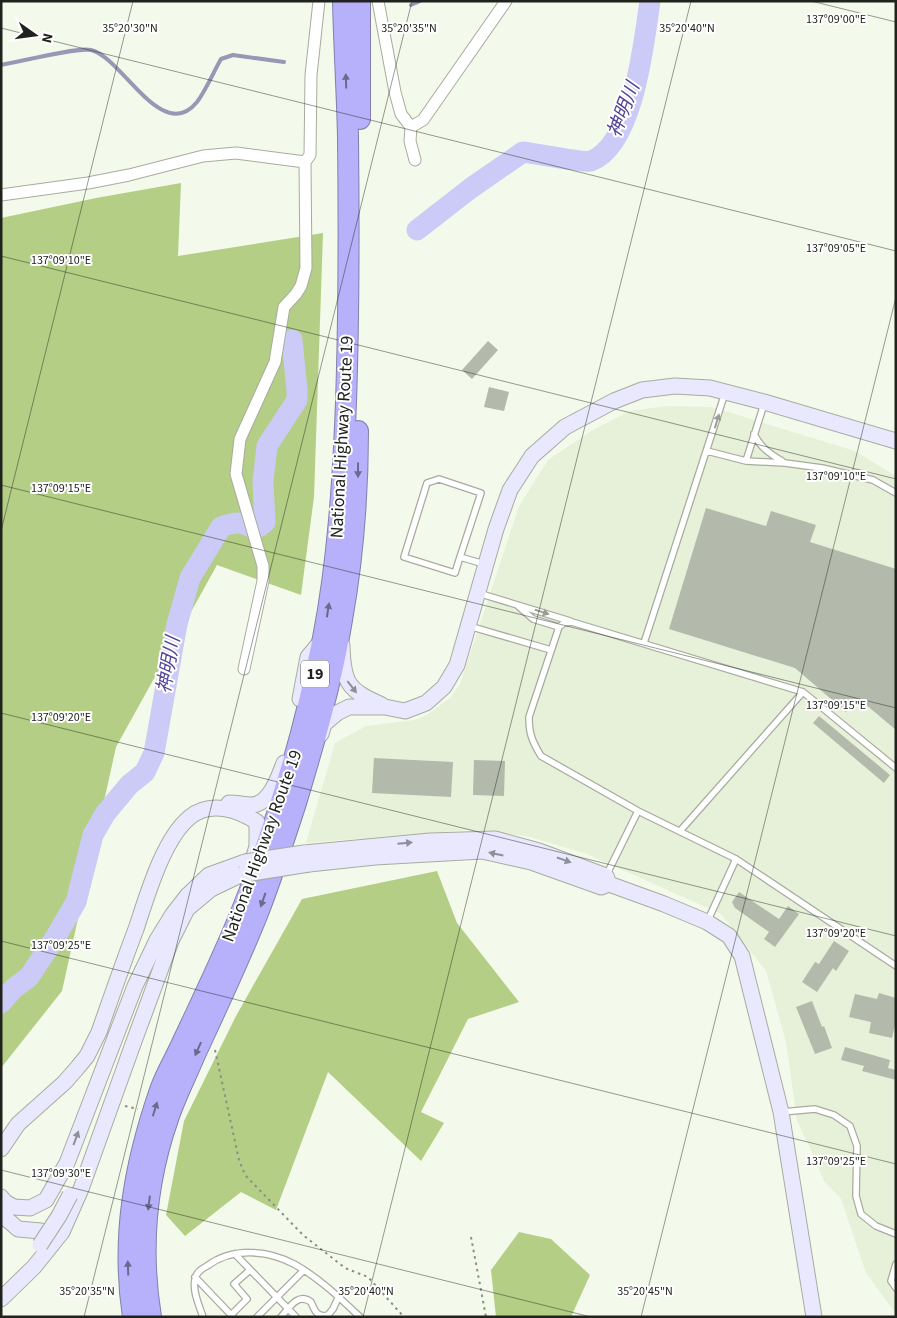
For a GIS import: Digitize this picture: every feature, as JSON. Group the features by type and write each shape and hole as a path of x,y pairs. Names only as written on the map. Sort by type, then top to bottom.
{"highway":[{"name":"National Highway Route 19","path":"133,1317 128,1290 127,1253 135,1180 143,1146 161,1088 244,906 273,826 297,752 323,639 343,488 348,328 348,137 343,1"},
{"name":"National Highway Route 19","path":"151,1317 145,1256 151,1188 158,1154 169,1115 258,913 283,843 308,764 328,690 342,623 358,481 360,1"}],"street":[{"path":"244,669 263,581 263,566 236,474 240,439 275,362 284,307 301,286 306,268 305,162 310,155 311,75 319,1"},
{"path":"378,1 395,92 401,114 411,128 410,141 415,160"},
{"path":"411,128 423,120 506,1"},
{"path":"1,195 88,183 129,175 203,156 236,153 305,162"},
{"path":"283,843 292,834 324,724 337,713 349,707 385,707 405,711 426,703 444,687 457,665 496,529 510,490 532,456 565,427 614,400 642,390 675,386 710,388 896,441"},
{"path":"342,623 342,651 346,679 358,694 385,707"},
{"path":"1,1134 12,1121 68,1071 83,1048 95,1025 159,850 176,821 192,809 209,801 255,805 266,799 277,782 287,756 308,657 323,639"},
{"path":"1,1150 18,1124 64,1082 87,1056 99,1032 156,870 172,839 190,816 218,807 243,813 257,822 257,846 246,881 217,953 185,1022 184,1040"},
{"path":"1,1197 5,1202 14,1207 30,1208 46,1200 67,1163 134,986 157,940 187,896 209,875 306,858 430,841 495,839 539,851 707,922 729,936 742,956 781,1112 814,1317"},
{"path":"1,1300 34,1266 62,1232 82,1189 171,941 187,909 212,889 243,869"},
{"path":"1,1289 19,1272 40,1238 59,1216 70,1195 136,1010 173,914"},
{"path":"1,1214 18,1229 40,1238"}],"lane":[{"path":"644,643 726,392"},
{"path":"746,461 764,402"},
{"path":"754,434 758,442 769,454 785,463"},
{"path":"707,451 746,461 785,463 822,468 874,480 896,493"},
{"path":"439,479 480,493 460,557 455,573 404,556 427,483 439,479"},
{"path":"460,557 486,565"},
{"path":"478,593 803,692 896,768"},
{"path":"516,604 533,619 559,627"},
{"path":"572,622 564,623 559,627 529,717 529,730 532,742 541,756 638,811 736,859 896,966"},
{"path":"469,625 551,650"},
{"path":"680,831 803,692"},
{"path":"608,880 638,811"},
{"path":"707,922 736,859"},
{"path":"781,1112 815,1109 834,1114 850,1126 858,1146 856,1196 861,1214 876,1226 896,1234"},
{"path":"202,1317 196,1294 196,1277 198,1272 216,1259 247,1252 261,1253 280,1258 304,1270 332,1289 360,1317"},
{"path":"235,1254 296,1317"},
{"path":"896,1264 891,1281 896,1288"},
{"path":"196,1277 232,1316 247,1299 234,1284 250,1270"},
{"path":"257,1317 304,1270"},
{"path":"281,1317 299,1299 307,1299 311,1302 315,1312 325,1316 331,1313 339,1296"},
{"path":"348,1317 354,1311"}],"path":[{"path":"205,1033 212,1037 239,1160 245,1174 303,1235 345,1268 368,1277 404,1317"},
{"path":"120,1105 142,1111"},
{"path":"471,1237 486,1317"}],"shaded area":[{"path":"666,406 712,407 855,451 896,476 896,1314 866,1273 841,1199 824,1181 797,1121 786,1042 766,971 721,914 587,854 526,836 466,830 306,843 335,743 366,726 414,720 427,715 451,697 460,684 519,506 548,460 591,431 630,411"}],"green space":[{"path":"181,183 178,256 323,233 314,497 301,595 217,565 116,747 62,991 1,1068 1,218"},
{"path":"437,871 457,923 519,1002 468,1019 421,1112 444,1123 421,1161 328,1072 276,1210 241,1192 185,1236 166,1215 184,1121 236,1016 302,899"},
{"path":"519,1232 551,1239 590,1275 571,1317 496,1317 491,1270"}],"building":[{"path":"488,341 498,350 472,379 462,370"},
{"path":"489,387 509,392 504,411 484,407"},
{"path":"706,508 766,526 771,511 816,525 810,542 896,569 896,730 858,698 846,712 795,668 669,629"},
{"path":"819,716 890,775 884,783 813,723"},
{"path":"374,758 453,762 451,797 372,793"},
{"path":"474,760 505,761 504,796 473,795"},
{"path":"739,892 779,919 788,906 799,914 775,947 764,939 769,932 735,908 732,902"},
{"path":"834,941 849,951 836,971 833,968 817,992 802,982 815,962 819,964"},
{"path":"879,993 896,998 896,1021 892,1038 869,1033 871,1022 849,1017 855,994 877,999"},
{"path":"812,1001 832,1048 815,1054 796,1007"},
{"path":"845,1047 890,1060 888,1068 896,1070 896,1080 862,1071 864,1066 841,1060"}],"waterway":[{"path":"411,5 420,1"},
{"name":"神明川","path":"417,230 471,188 523,152 591,161 606,151 618,135 627,114 640,65 650,1"},
{"path":"1,65 61,53 91,50 103,56 116,67 142,95 156,106 170,113 184,112 197,102 221,59 233,55 284,62"},
{"name":"神明川","path":"1,1003 13,989 29,977 55,938 76,902 93,835 105,814 129,785 145,772 154,753 177,624 190,578 221,527 242,523 257,528 265,522 263,481 267,446 297,400 292,340"}]}
